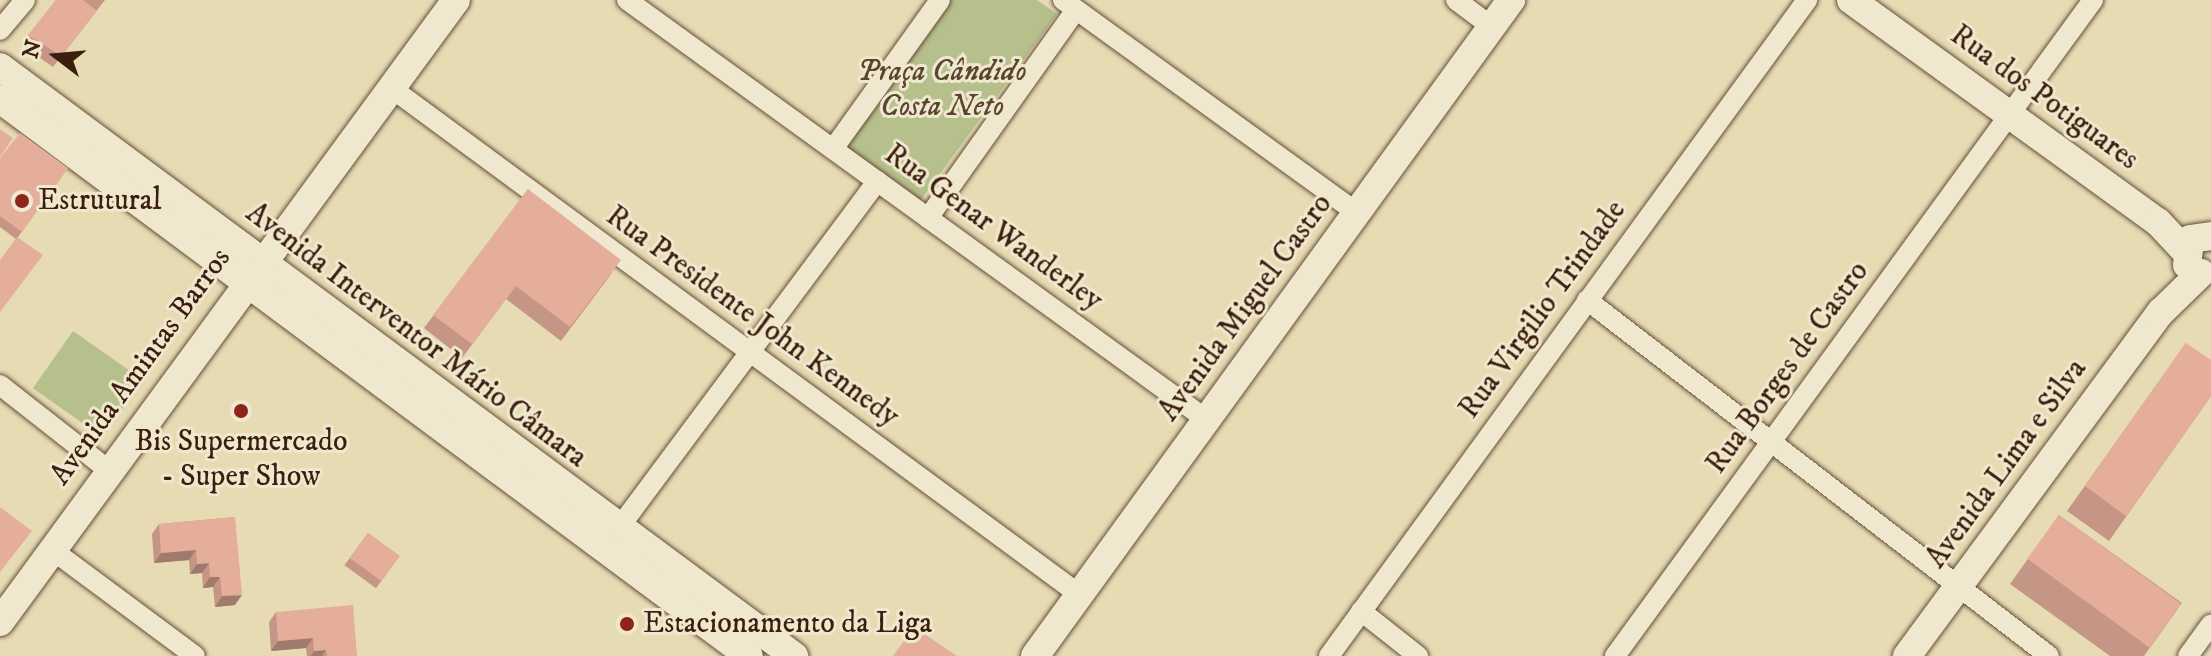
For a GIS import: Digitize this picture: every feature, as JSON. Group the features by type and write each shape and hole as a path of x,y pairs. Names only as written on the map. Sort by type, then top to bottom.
{"main road":[{"name":"Avenida Amintas Barros","path":"0,622 252,271 456,0"},
{"name":"Avenida Miguel Castro","path":"1035,656 1511,0"},
{"name":"Rua dos Potiguares","path":"1863,3 2006,113 2202,253"},
{"name":"Avenida Interventor Mário Câmara","path":"0,67 252,271 749,656"},
{"name":"Avenida Interventor Mário Câmara","path":"0,99 252,271 794,656"},
{"name":"Avenida Lima e Silva","path":"1907,656 2202,253"}],"street":[{"path":"0,30 25,0"},
{"name":"Rua Genar Wanderley","path":"627,0 1207,420"},
{"path":"833,149 940,0"},
{"path":"1456,0 1492,27"},
{"name":"Rua Virgilio Trindade","path":"1329,656 1807,0"},
{"name":"Rua Borges de Castro","path":"1615,656 1770,447 2006,113 2093,0"},
{"path":"928,218 1069,5 1357,213"},
{"name":"Rua Presidente John Kennedy","path":"390,87 1080,595"},
{"path":"618,529 877,181"},
{"path":"1587,300 1770,447 2049,656"},
{"path":"0,385 107,469"},
{"path":"51,549 195,656"},
{"path":"1361,611 1418,656"},
{"path":"2188,656 2211,624"}],"green space":[{"name":"Praça Cândido Costa Neto","path":"949,0 1037,0 1057,14 918,204 843,149"},
{"path":"73,331 143,380 102,437 33,388"}],"building":[{"path":"56,0 83,0 97,11 61,56 28,35"},
{"path":"0,129 13,138 0,157"},
{"name":"Estrutural","path":"20,133 68,168 22,232 0,216 0,158"},
{"path":"528,189 621,260 570,327 516,286 472,344 433,315"},
{"path":"17,237 43,255 0,312 0,260"},
{"path":"2186,343 2211,360 2211,396 2126,516 2085,486"},
{"path":"0,507 32,531 0,572"},
{"path":"2059,515 2181,604 2149,647 2027,559"},
{"path":"235,517 242,595 222,596 220,577 210,577 209,563 197,564 196,550 161,553 159,524"},
{"path":"368,533 400,556 381,581 350,558"},
{"path":"353,605 357,656 327,656 326,650 314,651 313,638 278,641 276,612"},
{"path":"914,627 957,656 893,656"}],"place":[{"name":"Estrutural","path":"22,201"},
{"name":"Bis Supermercado - Super Show","path":"241,411"},
{"name":"Estacionamento da Liga","path":"627,624"}]}
